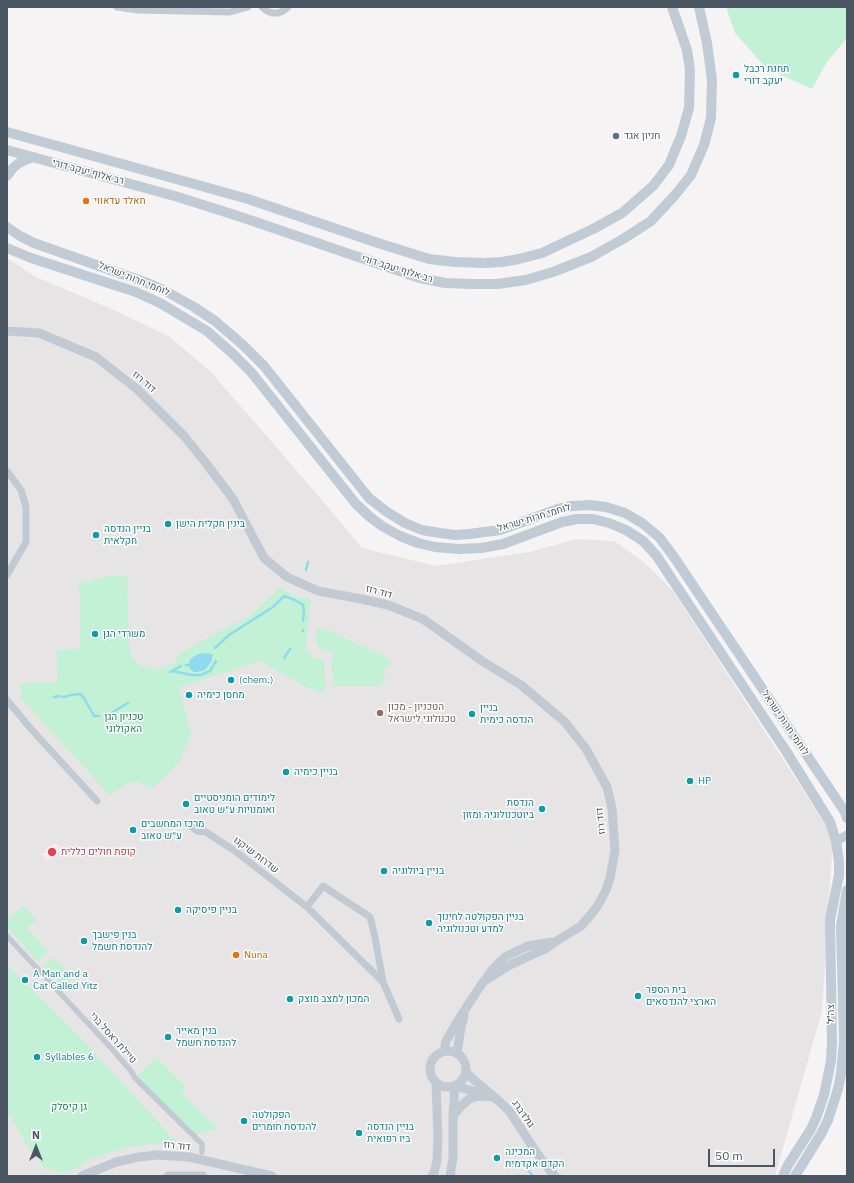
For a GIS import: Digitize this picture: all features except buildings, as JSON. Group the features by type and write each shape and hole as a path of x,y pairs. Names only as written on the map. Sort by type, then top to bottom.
{"main road":[{"name":"רב אלוף יעקב דורי","path":"7,132 248,199 429,259 484,263 519,259 548,250 593,230 622,213 653,186 669,165 681,136 689,108 690,70 687,50 672,7"},
{"name":"רב אלוף יעקב דורי","path":"7,150 245,218 420,278 472,284 498,284 526,280 553,272 591,257 623,239 651,221 691,175 704,145 711,118 712,80 700,7"},
{"path":"7,176 19,162 35,157"},
{"name":"לוחמי חרות ישראל","path":"7,227 34,243 156,286 194,307 215,321 243,345 264,366 369,498 386,512 406,523 422,530 440,533 455,535 474,534 500,530 558,509 589,505 606,507 625,513 642,523 659,537 674,557 846,815"},
{"name":"לוחמי חרות ישראל","path":"7,248 31,258 136,292 160,303 207,331 251,372 356,504 382,526 400,536 418,543 435,547 459,549 481,548 503,544 562,522 577,519 593,519 609,523 626,530 643,541 661,562 786,751 830,822 836,841"},
{"name":"צה״ל","path":"783,1176 816,1118 824,1095 831,1061 830,920 839,875 836,841"},
{"name":"צה״ל","path":"795,1176 828,1120 841,1074 844,1046 841,926 847,890"}],"street":[{"path":"117,7 138,10 224,12 230,12 248,7"},
{"path":"262,7 266,11 272,13 278,13 288,7"},
{"name":"דוד רוז","path":"7,331 39,333 96,357 137,389 185,437 205,462 233,499 264,558 287,577 318,591 388,605 423,618 471,653 521,684 565,722 586,749 607,787 612,808 615,850 610,878 606,890 597,907 581,926 545,949 510,965 483,982 446,1041 444,1051"},
{"path":"7,471 21,490 26,507 26,542 7,574"},
{"path":"7,700 31,729 97,801"},
{"name":"שדרות שיקגו","path":"189,825 197,831 206,832 235,851 307,907 383,982"},
{"path":"836,841 847,835"},
{"path":"836,841 847,843"},
{"path":"307,907 323,886 370,917 383,982 399,1019"},
{"name":"טיילת ראסל ברי","path":"7,936 112,1049 131,1071 135,1078 202,1144 202,1152"},
{"name":"דוד רוז","path":"457,1052 461,1027 468,1005"},
{"path":"432,1176 437,1161 438,1138 436,1083 430,1074 431,1063 437,1054 444,1051 457,1052 465,1061 465,1078 455,1086"},
{"name":"גולדברג","path":"466,1072 510,1112 534,1150 555,1176"},
{"path":"436,1083 446,1087 455,1086 494,1097"},
{"path":"450,1176 453,1158 455,1086"},
{"path":"453,1116 469,1099 479,1096 494,1097"},
{"name":"דוד רוז","path":"82,1176 116,1162 158,1155 189,1157 272,1176"},
{"path":"168,1176 204,1176"}],"shaded area":[{"name":"הטכניון - מכון טכנולוגי לישראל","path":"7,258 36,277 114,310 170,337 210,371 362,548 436,566 529,552 577,539 614,541 645,563 673,591 833,836 822,1011 775,1176 7,1176"},
{"name":"קופת חולים כללית","path":"56,843 62,849 47,861 41,854"}],"green space":[{"path":"726,7 847,7 847,38 827,62 812,89 766,68 735,33"},
{"name":"טכניון הגן האקולוגי","path":"127,575 129,648 133,659 141,666 158,670 174,663 181,653 203,640 250,616 280,588 296,597 311,599 306,648 313,658 325,660 324,666 326,684 324,693 313,691 260,661 179,687 191,734 179,762 151,789 137,781 126,784 110,795 21,699 20,683 58,683 57,650 80,649 80,598 78,584 109,576"},
{"path":"318,626 381,654 391,660 383,674 386,676 380,686 334,686 331,664 333,655 322,650 318,646 315,640"},
{"path":"23,906 36,920 27,928 48,951 38,961 7,927 7,921"},
{"path":"53,957 73,978 63,987 43,966"},
{"name":"גן קיסלק","path":"7,965 81,1038 179,1145 151,1144 128,1147 85,1161 80,1167 62,1173 45,1168 30,1150 7,1111"},
{"path":"156,1057 186,1087 181,1092 218,1129 191,1135 135,1078"}],"water":[{"path":"201,653 212,654 211,662 205,670 194,672 190,669 189,661"}],"waterway":[{"path":"306,570 308,562"},
{"path":"215,648 229,635 273,607 284,596 303,605 303,621"},
{"path":"284,658 290,649"},
{"path":"172,671 192,675 201,675 210,671 216,661"},
{"path":"170,672 181,666"},
{"path":"70,695 80,694 84,698 94,716 99,716"},
{"path":"54,697 60,696"},
{"path":"63,697 68,696"},
{"path":"111,713 128,703"},
{"path":"527,1169 533,1176"}],"place":[{"name":"תחנת רכבל יעקב דורי","path":"736,75"},
{"name":"חניון אגד","path":"616,136"},
{"name":"חאלד עדאווי","path":"86,201"},
{"name":"בינין חקלית הישן","path":"168,524"},
{"name":"בניין הנדסה חקלאית","path":"96,535"},
{"name":"משרדי הגן","path":"95,634"},
{"name":"(chem.)","path":"231,680"},
{"name":"מחסן כימיה","path":"189,695"},
{"name":"הטכניון - מכון טכנולוגי לישראל","path":"380,713"},
{"name":"בניין הנדסה כימית","path":"472,714"},
{"name":"בניין כימיה","path":"286,772"},
{"name":"HP","path":"690,781"},
{"name":"לימודים הומניסטיים ואומנויות ע\"ש טאוב","path":"186,804"},
{"name":"הנדסת ביוטכנולוגיה ומזון","path":"542,809"},
{"name":"מרכז המחשבים ע\"ש טאוב","path":"133,830"},
{"name":"קופת חולים כללית","path":"52,852"},
{"name":"בניין ביולוגיה","path":"384,871"},
{"name":"בניין פיסיקה","path":"178,910"},
{"name":"בניין הפקולטה לחינוך למדע וטכנולוגיה","path":"429,923"},
{"name":"בנין פישבך להנדסת חשמל","path":"84,941"},
{"name":"Nuna","path":"236,955"},
{"name":"A Man and a Cat Called Yitz","path":"25,980"},
{"name":"בית הספר הארצי להנדסאים","path":"638,996"},
{"name":"המכון למצב מוצק","path":"290,999"},
{"name":"בנין מאייר להנדסת חשמל","path":"168,1037"},
{"name":"Syllables 6","path":"37,1057"},
{"name":"הפקולטה להנדסת חומרים","path":"244,1121"},
{"name":"בניין הנדסה ביו רפואית","path":"359,1133"},
{"name":"המכינה הקדם אקדמית","path":"497,1158"}]}
